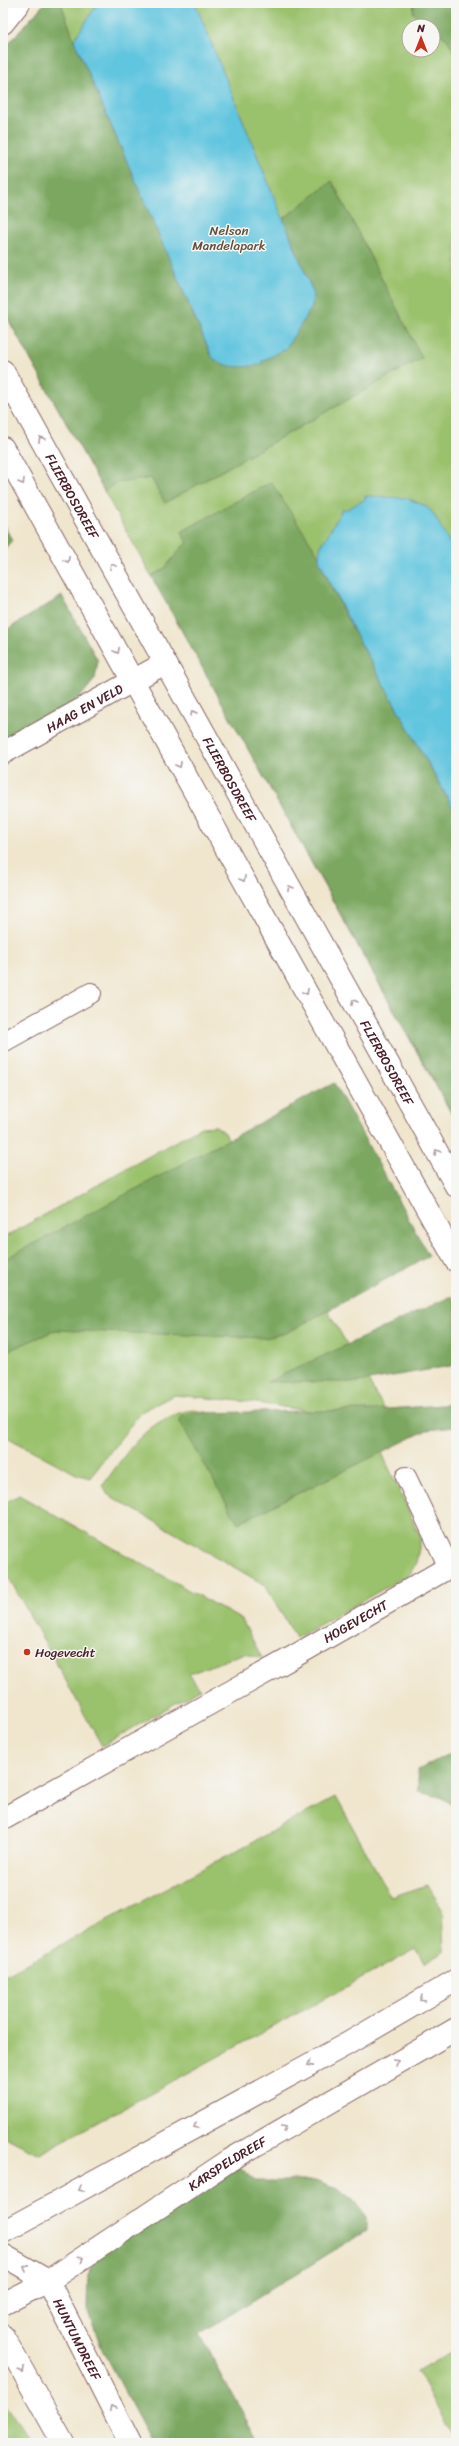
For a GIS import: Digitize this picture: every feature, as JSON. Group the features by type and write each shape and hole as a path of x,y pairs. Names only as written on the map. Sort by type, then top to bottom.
{"street":[{"path":"3,23 19,3"},
{"name":"FLIERBOSDREEF","path":"3,372 81,509 130,600 456,1186"},
{"path":"3,448 99,617 133,681 456,1261"},
{"name":"HAAG EN VELD","path":"3,753 165,663"},
{"name":"HOGEVECHT","path":"3,1819 293,1657 453,1565"},
{"path":"3,2232 347,2044 456,1980"},
{"name":"KARSPELDREEF","path":"3,2304 48,2281 230,2160 456,2029"},
{"path":"3,2255 48,2281"},
{"name":"HUNTUMDREEF","path":"48,2281 130,2443"},
{"path":"3,2336 63,2443"}],"lane":[{"path":"3,1042 91,993"},
{"path":"406,1477 453,1565"}],"green space":[{"name":"Nelson Mandelapark","path":"45,3 456,3 456,1122 3,310 3,50"},
{"path":"45,3 61,3 74,40 212,357 261,362 282,350 283,351 313,292 283,219 332,181 422,358 165,503 151,478 117,483 104,491 3,310 3,50"},
{"path":"414,3 456,3 456,58 448,40 441,35 441,18 419,18 413,13"},
{"path":"271,482 318,554 329,583 354,631 456,813 456,1120 151,576 164,569 183,546 188,544 181,532"},
{"path":"3,524 12,540 3,551"},
{"path":"62,596 98,661 95,679 67,713 3,754 3,632"},
{"path":"334,1083 429,1256 286,1333 265,1338 56,1330 3,1353 3,1260"},
{"path":"216,1126 225,1133 392,1422 379,1422 251,1402 174,1395 141,1412 90,1478 76,1474 3,1435 3,1238 201,1127"},
{"path":"452,1296 456,1304 456,1365 358,1382 267,1382"},
{"path":"456,1404 456,1427 427,1430 238,1523 180,1422 181,1416 192,1413 374,1410"},
{"path":"193,1410 376,1440 421,1538 416,1563 410,1574 296,1638 265,1585 107,1494 103,1485 130,1448 140,1437 163,1420 177,1414"},
{"path":"19,1495 242,1620 262,1658 245,1653 189,1674 200,1689 102,1746 3,1567 3,1504"},
{"path":"456,1750 456,1806 440,1797 418,1792 418,1770"},
{"path":"336,1797 391,1897 427,1885 442,1908 444,1952 424,1963 416,1949 39,2154 3,2136 3,1976"},
{"path":"239,2166 255,2181 316,2181 340,2190 354,2201 367,2218 367,2230 199,2334 259,2443 152,2443 103,2352 87,2308 88,2274 102,2250"},
{"path":"451,2353 456,2358 456,2441 416,2371"},
{"path":"3,2402 33,2443 3,2443"}],"water":[{"path":"98,3 195,3 313,292 312,307 284,351 282,350 261,362 262,364 242,367 229,366 212,357 74,40"},
{"path":"365,496 406,498 426,506 433,513 456,554 456,813 354,631 319,560 320,548 343,508 345,510 366,499"}],"place":[{"name":"Hogevecht","path":"27,1652"}]}
